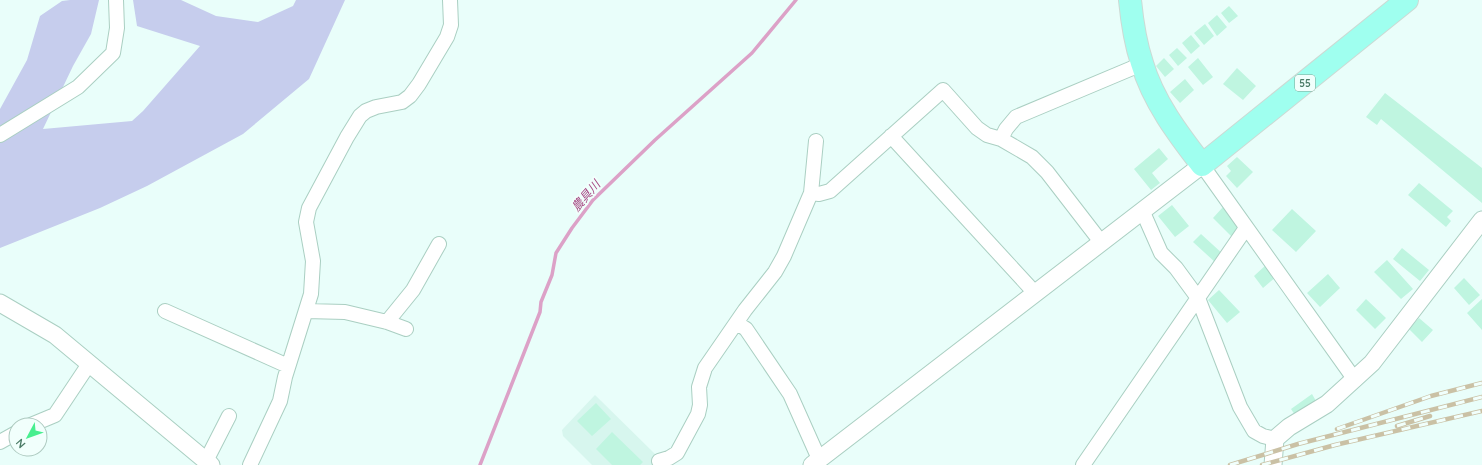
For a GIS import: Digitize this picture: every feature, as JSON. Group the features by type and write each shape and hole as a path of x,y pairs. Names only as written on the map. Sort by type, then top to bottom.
{"main road":[{"path":"1130,0 1142,64 1161,108 1176,132 1202,165"},
{"name":"55","path":"1202,165 1407,0"}],"street":[{"path":"0,135 78,87 113,53 117,28 116,0"},
{"path":"250,465 280,401 288,366 306,311 313,273 311,247 306,222 309,208 360,116 366,110 402,102 410,96 419,84 447,37 451,25 450,0"},
{"path":"1001,139 1006,129 1016,117 1142,64"},
{"path":"811,193 819,194 830,191 943,90 977,128 987,135 1001,139 1032,157 1047,172 1101,242"},
{"path":"891,136 1035,293"},
{"path":"659,461 669,458 677,453 691,429 700,405 699,387 701,374 775,272 806,208 811,193 816,141"},
{"path":"737,323 746,329 790,394 816,462 1202,165 1355,380"},
{"path":"1142,210 1161,253 1176,268 1198,298 1240,407 1254,431 1263,436 1275,439"},
{"path":"1273,465 1275,439 1289,427 1327,404 1372,363 1482,220"},
{"path":"1082,465 1246,228"},
{"path":"387,322 413,290 439,244"},
{"path":"0,303 55,335 208,463 229,416"},
{"path":"165,311 288,366"},
{"path":"306,311 345,312 387,322 406,329"},
{"path":"48,418 55,415 89,364"}],"shaded area":[{"path":"99,0 91,34 73,66 43,129 132,121 143,111 200,46 137,26 133,0 181,0 216,16 258,22 293,6 296,0 345,0 309,79 243,134 147,186 100,208 0,248 0,109 27,60 40,16 62,1"},
{"path":"595,395 656,455 661,465 592,465 563,436 562,430"}],"building":[{"path":"1229,6 1238,16 1229,23 1221,13"},
{"path":"1217,15 1227,27 1217,36 1208,23"},
{"path":"1205,24 1214,36 1204,45 1194,33"},
{"path":"1191,35 1200,46 1191,54 1182,43"},
{"path":"1177,48 1187,58 1178,66 1169,55"},
{"path":"1164,58 1174,69 1165,77 1156,66"},
{"path":"1198,58 1213,77 1203,85 1188,67"},
{"path":"1237,68 1256,86 1243,100 1223,84"},
{"path":"1185,79 1194,90 1180,103 1170,92"},
{"path":"1385,93 1482,168 1482,203 1381,119 1377,125 1366,117"},
{"path":"1159,148 1168,159 1152,173 1160,183 1151,190 1134,169"},
{"path":"1237,157 1253,172 1237,188 1226,176 1231,171 1227,166"},
{"path":"1419,183 1453,211 1447,217 1451,221 1446,227 1408,195"},
{"path":"1172,205 1189,226 1175,237 1158,216"},
{"path":"1223,207 1242,227 1232,237 1213,218"},
{"path":"1292,209 1316,231 1296,252 1272,230"},
{"path":"1201,234 1224,255 1216,263 1193,242"},
{"path":"1402,248 1429,270 1420,281 1393,259"},
{"path":"1387,260 1413,289 1401,299 1374,272"},
{"path":"1267,264 1277,276 1263,288 1254,276"},
{"path":"1328,274 1340,288 1320,307 1307,293"},
{"path":"1464,278 1480,295 1469,305 1454,288"},
{"path":"1219,290 1240,312 1227,323 1208,300"},
{"path":"1366,299 1386,318 1375,329 1356,310"},
{"path":"1482,299 1482,330 1467,313"},
{"path":"1419,318 1433,330 1422,342 1409,329"},
{"path":"1312,394 1316,401 1295,415 1291,409"},
{"path":"596,403 611,419 592,436 577,421"},
{"path":"612,432 643,462 640,465 612,465 596,449"}],"waterway":[{"name":"農具川","path":"480,465 540,312 541,302 552,275 556,253 572,228 593,200 655,140 752,53 796,0"}],"railway":[{"path":"1337,429 1431,396 1482,383"},
{"path":"1230,465 1298,444 1482,397"},
{"path":"1262,465 1335,445 1482,411"},
{"path":"1397,426 1430,416"}]}
